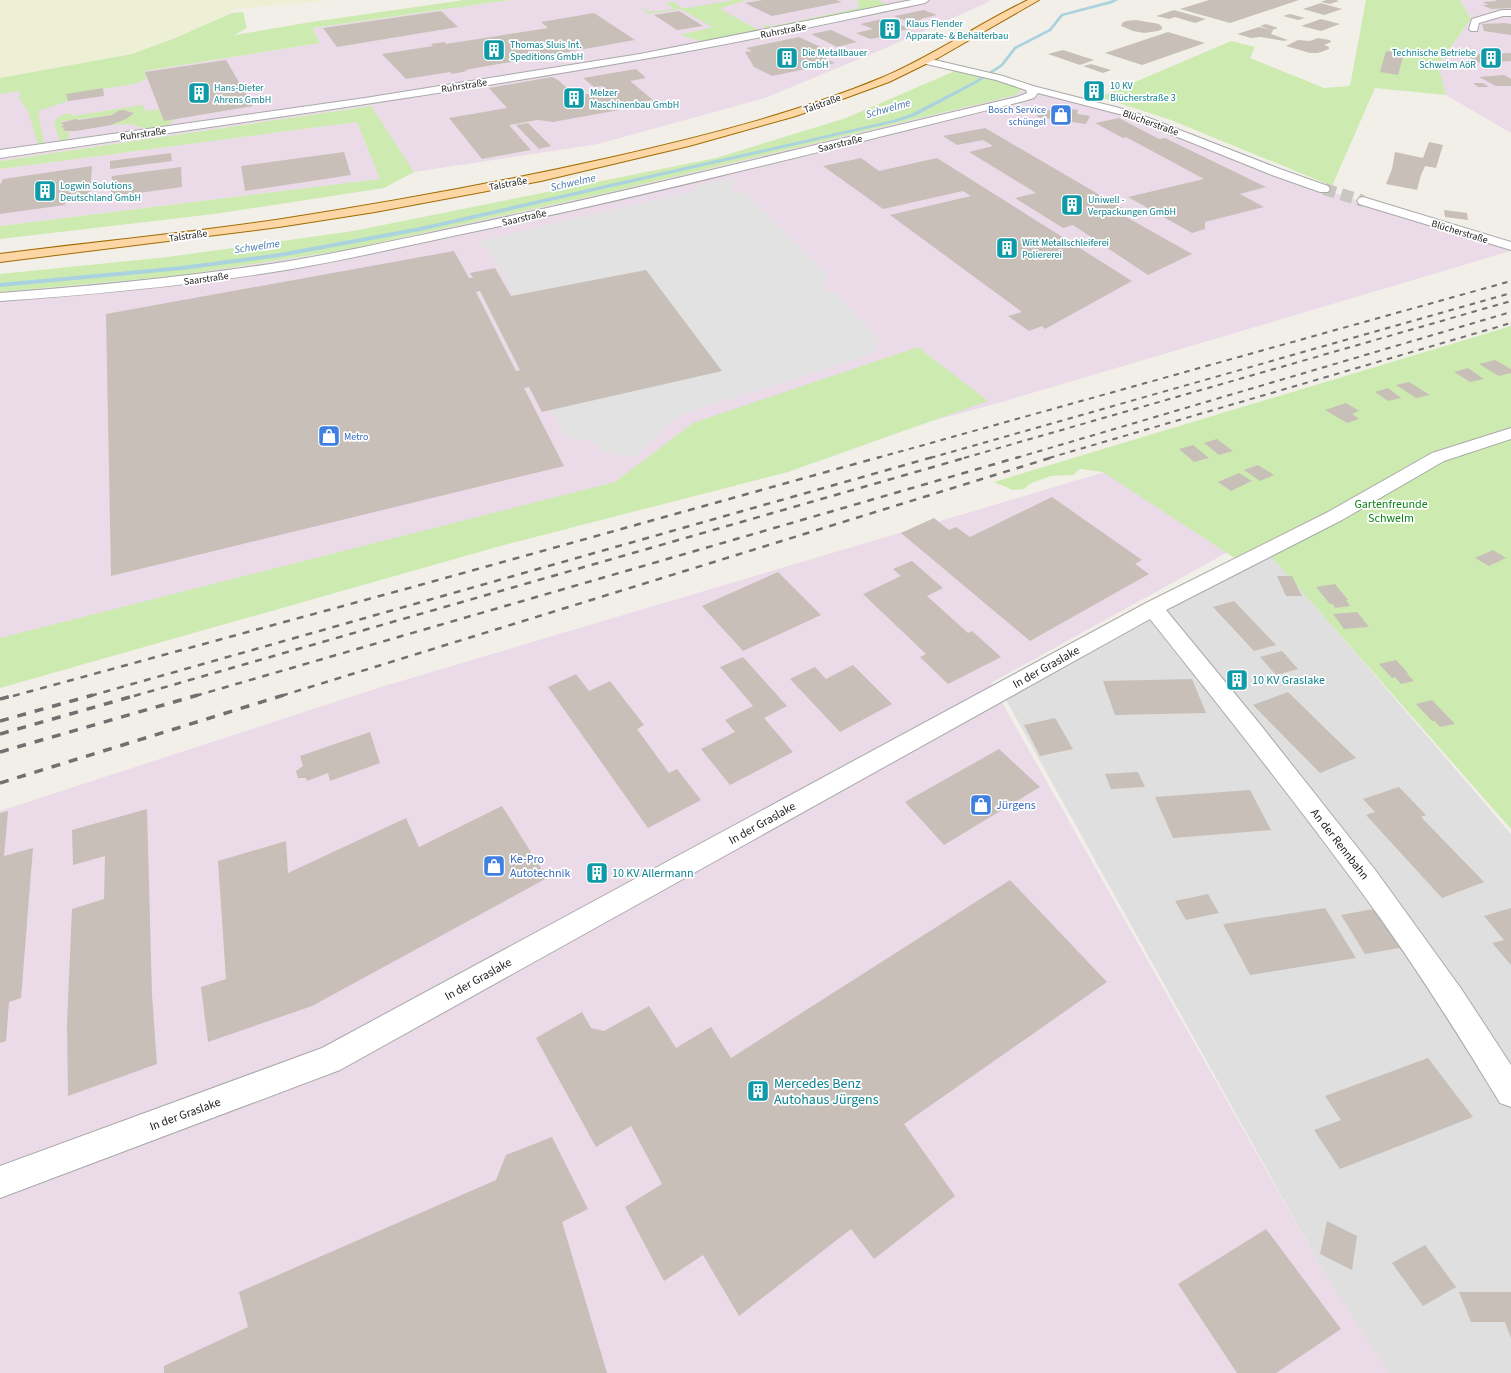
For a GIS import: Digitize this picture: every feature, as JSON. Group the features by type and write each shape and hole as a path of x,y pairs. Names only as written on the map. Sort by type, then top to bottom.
{"main road":[{"name":"Talstraße","path":"0,258 280,223 452,194 549,175 678,146 754,126 826,102 884,80 926,61 1008,13 1035,0"}],"street":[{"name":"Ruhrstraße","path":"0,154 365,101 640,57 925,0"},
{"path":"1474,29 1475,21 1502,13 1511,13"},
{"name":"Blücherstraße","path":"926,61 999,78 1030,88 1051,92 1127,113 1276,172 1324,189"},
{"name":"Saarstraße","path":"0,297 172,282 273,268 359,252 513,220 1020,99 1030,96 1033,93 1030,88"},
{"name":"Blücherstraße","path":"1363,201 1511,246"},
{"name":"In der Graslake","path":"0,1182 330,1060 1153,608 1335,516 1438,457 1511,433"},
{"name":"An der Rennbahn","path":"1153,608 1207,674 1389,908 1452,999 1511,1092"}],"shaded area":[{"path":"510,0 991,1 888,47 765,98 598,144 414,172 370,106 0,161 0,94 320,43 312,28"},
{"path":"1460,0 1511,0 1511,133 1446,95 1438,65 1471,19"},
{"path":"1027,85 1092,101 1272,172 1392,212 1511,248 1511,251 1002,402 714,480 0,654 0,292 175,276 345,250 615,191 1016,95"},
{"path":"357,122 380,179 0,226 0,169"},
{"path":"734,177 732,194 735,194 742,189 829,276 822,285 829,291 836,293 876,335 879,341 878,346 873,352 864,357 689,412 678,417 633,458 600,451 595,443 566,436 493,299 513,294 487,248 475,242 697,190 698,189 695,186"},
{"path":"1105,472 1228,552 991,683 1326,1276 1389,1373 0,1373 0,811 381,687"},
{"path":"1263,545 1511,834 1511,1373 1387,1373 1326,1276 1005,698"}],"green space":[{"path":"0,0 330,0 236,9 213,22 132,54 0,78"},
{"path":"464,0 510,0 312,28 320,43 144,71 147,79 134,84 67,94 68,101 38,111 44,144 38,145 28,111 19,99 20,91 0,94 0,78 132,54 175,38 232,13 243,12 247,28 235,35 311,22"},
{"path":"734,0 747,0 721,8 723,11 761,31 701,41 680,35 713,27 680,9 649,14 643,10 644,8 650,12 674,9 666,3 674,2 682,8 687,8"},
{"path":"857,0 878,0 888,5 768,29 762,25 774,26 859,8"},
{"path":"1366,0 1460,0 1471,19 1438,65 1446,95 1375,88 1332,186 1171,120 1100,97 1231,41 1255,47 1250,58 1324,88 1350,86"},
{"path":"957,70 1027,85 1016,95 615,191 345,250 175,276 0,292 0,274 168,257 353,231 716,158 846,118"},
{"path":"142,105 146,111 159,109 164,121 176,119 167,126 148,129 130,124 111,125 126,119 134,113 125,111 120,111 112,115 63,121 60,123 64,124 61,127 65,128 63,130 70,133 67,141 59,140 54,122 61,116 71,113 73,116"},
{"path":"371,106 414,172 384,188 214,214 0,239 0,226 380,179 357,122 0,169 0,161"},
{"name":"Gartenfreunde Schwelm","path":"1511,326 1511,829 1262,546 1239,561 1103,472 1080,469 1073,475 1051,476 1029,484 1024,489 1013,490 994,482"},
{"path":"918,347 988,401 788,472 504,545 0,688 0,638 615,482 693,423"}],"building":[{"path":"763,0 836,0 842,2 772,16 745,3"},
{"path":"1209,0 1299,0 1230,23 1180,9"},
{"path":"1326,0 1339,1 1330,4 1321,2"},
{"path":"1495,0 1511,0 1511,8 1491,9 1482,5 1488,5 1483,2 1497,1"},
{"path":"1321,3 1342,9 1324,15 1303,9"},
{"path":"924,10 937,15 920,19 924,21 913,24 894,16"},
{"path":"1174,10 1206,19 1195,23 1175,17 1169,19 1156,16"},
{"path":"441,11 458,27 337,47 323,28"},
{"path":"679,11 703,26 677,30 654,15"},
{"name":"Thomas Sluis Int. Speditions GmbH","path":"594,13 635,40 465,70 467,71 452,74 450,72 406,79 382,54 433,46 431,44 445,42 446,44 548,28 541,22"},
{"path":"1290,14 1305,18 1298,20 1283,16"},
{"name":"Klaus Flender Apparate- & Behälterbau","path":"886,18 910,29 892,32 900,36 892,38 887,36 870,39 856,33 873,29 860,24"},
{"path":"1321,19 1340,24 1321,31 1301,26"},
{"path":"1136,20 1159,24 1162,29 1144,33 1133,31 1121,26 1122,23 1126,21"},
{"path":"1266,24 1278,28 1272,30 1260,26"},
{"name":"Technische Betriebe Schwelm AöR","path":"1482,24 1511,24 1511,35 1484,31"},
{"path":"1259,27 1273,30 1271,34 1288,40 1284,41 1261,37 1251,38 1237,34"},
{"path":"831,30 857,42 837,47 811,34"},
{"path":"1168,32 1205,43 1142,65 1105,53"},
{"name":"Die Metallbauer GmbH","path":"799,37 827,50 814,52 835,63 772,76 754,67 745,52 752,51 746,48"},
{"path":"1318,38 1330,40 1331,42 1324,45 1329,47 1329,49 1318,53 1310,53 1286,46 1298,40 1310,41"},
{"path":"1063,50 1094,60 1080,65 1048,54"},
{"path":"1386,51 1404,53 1398,75 1380,72"},
{"name":"Technische Betriebe Schwelm AöR","path":"1511,53 1511,61 1480,63 1465,55"},
{"name":"Hans-Dieter Ahrens GmbH","path":"226,60 253,106 164,121 145,72"},
{"path":"1091,64 1111,70 1103,73 1083,66"},
{"name":"Melzer Maschinenbau GmbH","path":"636,69 646,78 630,81 653,100 615,107 619,110 553,122 538,120 509,125 531,150 482,159 449,118 507,108 489,88 552,77 558,80 576,96 607,91 602,86 594,87 583,78"},
{"path":"1504,75 1511,79 1511,86 1496,86 1479,77"},
{"path":"1473,83 1483,83 1489,87 1478,87"},
{"path":"103,88 104,96 68,101 66,94"},
{"name":"Bosch Service schüngel","path":"1056,107 1078,110 1077,114 1090,116 1086,124 1037,117 1041,109 1054,111"},
{"path":"123,110 134,113 126,119 111,125 76,131 66,131 63,130 65,128 61,127 64,124 60,123 76,119 79,120 112,115"},
{"path":"1119,118 1159,139 1165,138 1266,187 1240,194 1264,207 1205,222 1205,229 1192,233 1128,197 1204,179 1126,137 1123,138 1095,123"},
{"path":"528,123 551,146 539,149 516,125"},
{"name":"Uniwell - Verpackungen GmbH","path":"985,128 1129,212 1121,214 1192,254 1148,275 1073,225 1063,228 1015,198 1036,193 969,152 993,146 983,140 957,145 943,136"},
{"path":"1429,142 1443,145 1436,168 1425,166 1417,190 1386,184 1392,169 1395,152 1423,158"},
{"path":"344,152 351,175 245,191 241,166"},
{"path":"171,153 172,161 110,169 110,161"},
{"name":"Witt Metallschleiferei Poliererei","path":"861,158 879,171 937,158 1132,281 1045,329 1042,326 1029,331 1008,316 1022,312 890,215 971,196 963,191 883,209 823,166"},
{"name":"Logwin Solutions Deutschland GmbH","path":"92,166 90,196 65,199 65,205 0,214 0,185 3,179"},
{"path":"181,167 182,187 110,197 112,176"},
{"path":"1444,210 1467,213 1468,220 1445,217"},
{"name":"Metro","path":"454,251 469,278 473,278 470,273 495,268 511,296 646,270 722,371 542,412 529,387 524,388 564,466 111,576 106,314","holes":["480,291 520,370 516,371 476,292"]},
{"path":"1495,360 1511,369 1511,373 1499,376 1479,364"},
{"path":"1468,368 1484,379 1470,382 1454,372"},
{"path":"1409,382 1430,395 1416,398 1396,385"},
{"path":"1388,388 1401,398 1388,401 1375,392"},
{"path":"1346,403 1359,411 1352,414 1359,419 1347,423 1325,410"},
{"path":"1217,439 1233,451 1219,455 1204,443"},
{"path":"1193,445 1209,458 1194,462 1179,449"},
{"path":"1258,465 1274,475 1260,481 1244,470"},
{"path":"1239,473 1252,481 1231,491 1218,482"},
{"path":"1052,497 1142,560 1135,564 1149,574 1030,641 901,533 934,518 949,530 956,527 970,537"},
{"path":"1493,550 1506,558 1489,566 1475,558"},
{"path":"912,561 943,588 927,596 968,633 972,631 1001,657 948,684 920,657 926,654 863,594 901,576 893,569"},
{"path":"778,572 821,615 743,651 702,606"},
{"path":"1277,576 1292,576 1302,596 1286,596"},
{"path":"1335,584 1348,600 1346,600 1350,606 1335,608 1333,604 1330,604 1316,587"},
{"path":"1234,601 1276,645 1254,651 1213,607"},
{"path":"1357,612 1369,627 1344,629 1333,614"},
{"path":"1282,651 1298,669 1276,675 1260,657"},
{"path":"743,657 787,706 764,718 793,752 730,785 701,749 735,732 725,720 753,706 720,667"},
{"path":"1396,660 1414,681 1401,684 1395,677 1392,678 1379,664"},
{"path":"853,665 892,704 840,732 790,679 815,667 826,679"},
{"path":"576,674 589,691 610,681 644,725 637,729 669,773 677,769 701,800 648,828 548,687"},
{"name":"10 KV Graslake","path":"1239,675 1246,681 1235,685 1229,678"},
{"path":"1192,679 1206,713 1115,715 1103,681"},
{"path":"1288,692 1356,758 1320,773 1253,705"},
{"path":"1432,700 1455,724 1440,727 1435,721 1432,721 1416,704"},
{"path":"1055,718 1073,749 1040,756 1024,725"},
{"path":"370,732 380,763 330,781 328,773 307,781 306,778 298,778 296,771 303,766 300,756"},
{"path":"999,749 1040,787 944,845 905,802"},
{"path":"1138,772 1145,787 1111,789 1105,774"},
{"path":"1399,787 1426,815 1421,817 1484,882 1442,898 1366,815 1375,812 1363,799"},
{"path":"1250,790 1271,830 1173,838 1155,797"},
{"path":"502,806 547,878 312,1006 208,1042 201,987 226,979 218,861 286,841 288,873 406,818 419,847"},
{"path":"147,809 152,995 157,1064 68,1096 67,1023 72,909 104,899 105,856 73,865 72,830"},
{"path":"8,811 4,856 33,848 21,998 9,1002 6,1041 0,1043 0,813"},
{"name":"10 KV Allermann","path":"605,865 607,871 589,880 586,875"},
{"name":"Mercedes Benz Autohaus Jürgens","path":"1010,880 1107,982 904,1124 955,1196 874,1259 851,1229 739,1316 703,1255 664,1281 625,1207 662,1184 631,1126 596,1147 536,1038 582,1012 591,1028 604,1031 649,1006 676,1048 711,1027 731,1058"},
{"path":"1208,894 1219,913 1186,920 1175,901"},
{"path":"1325,908 1356,958 1250,975 1223,924"},
{"path":"1379,908 1405,947 1365,954 1341,915"},
{"path":"1511,908 1511,965 1492,943 1504,940 1484,916"},
{"path":"1428,1058 1473,1117 1340,1169 1314,1130 1341,1120 1325,1096"},
{"path":"552,1137 588,1209 562,1222 607,1373 164,1373 164,1366 248,1327 239,1292 496,1180 506,1155"},
{"path":"1327,1221 1357,1236 1352,1270 1320,1254"},
{"path":"1266,1229 1341,1329 1276,1373 1237,1373 1178,1284"},
{"path":"1425,1245 1456,1287 1423,1306 1392,1263"},
{"path":"1459,1292 1511,1292 1511,1338 1505,1322 1471,1322"}],"waterway":[{"name":"Schwelme","path":"0,285 182,268 280,255 420,229 894,121 913,115 976,82 1002,65 1015,48 1050,30 1062,15 1116,0"}],"tunnel":[{"path":"1324,189 1363,201"}],"railway":[{"path":"877,458 1511,281"},
{"path":"930,458 1511,293"},
{"path":"964,458 1511,301"},
{"path":"1016,458 1511,312"},
{"path":"1049,458 1511,323"},
{"path":"13,696 880,457"},
{"path":"90,696 933,457"},
{"path":"134,696 968,457"},
{"path":"195,696 1019,457"},
{"path":"281,696 1053,457"},
{"path":"0,699 16,695"},
{"path":"0,721 93,695"},
{"path":"0,734 137,695"},
{"path":"0,752 198,695"},
{"path":"0,783 284,695"}],"place":[{"name":"Klaus Flender Apparate- & Behälterbau","path":"890,29"},
{"name":"Thomas Sluis Int. Speditions GmbH","path":"494,50"},
{"name":"Die Metallbauer GmbH","path":"787,58"},
{"name":"Technische Betriebe Schwelm AöR","path":"1491,58"},
{"name":"10 KV Blücherstraße 3","path":"1094,91"},
{"name":"Hans-Dieter Ahrens GmbH","path":"199,93"},
{"name":"Melzer Maschinenbau GmbH","path":"574,98"},
{"name":"Bosch Service schüngel","path":"1061,115"},
{"name":"Logwin Solutions Deutschland GmbH","path":"45,191"},
{"name":"Uniwell - Verpackungen GmbH","path":"1072,205"},
{"name":"Witt Metallschleiferei Poliererei","path":"1007,248"},
{"name":"Metro","path":"329,436"},
{"name":"10 KV Graslake","path":"1237,680"},
{"name":"Jürgens","path":"981,805"},
{"name":"Ke-Pro Autotechnik","path":"494,866"},
{"name":"10 KV Allermann","path":"597,873"},
{"name":"Mercedes Benz Autohaus Jürgens","path":"758,1091"}]}
